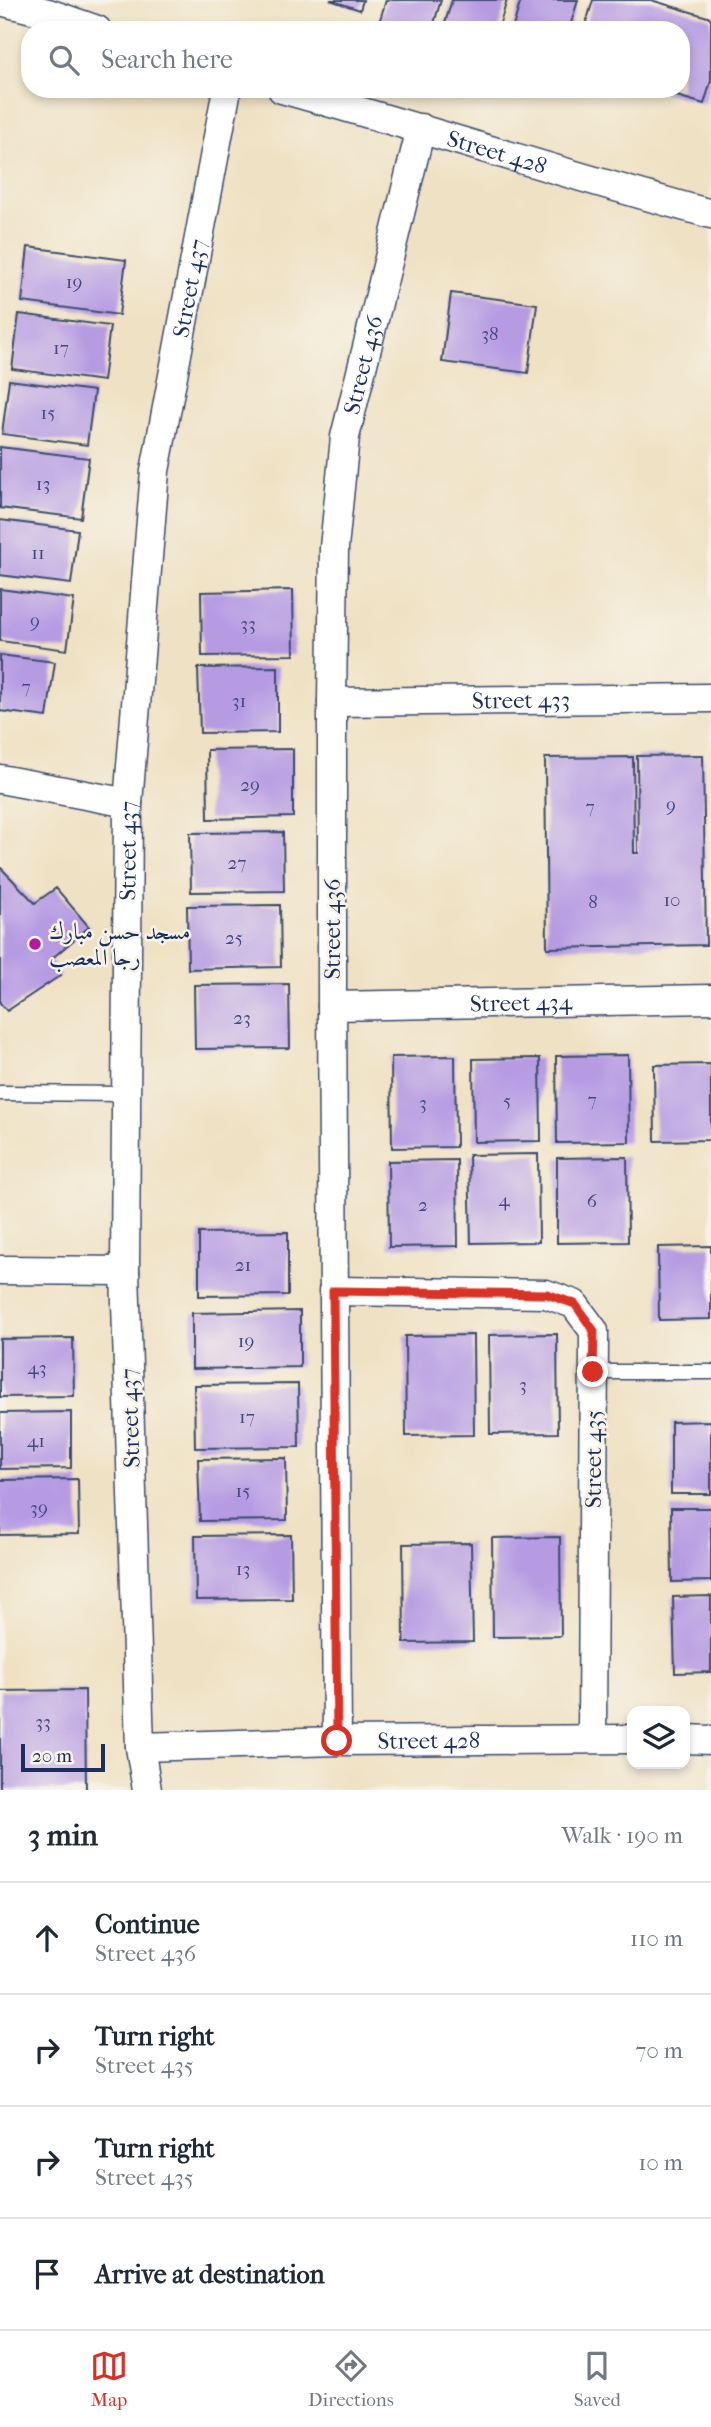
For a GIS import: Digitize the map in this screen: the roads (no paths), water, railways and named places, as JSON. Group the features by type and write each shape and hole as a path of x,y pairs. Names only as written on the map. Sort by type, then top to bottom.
{"street":[{"path":"0,1 49,6 79,21"},
{"name":"Street 437","path":"147,1790 141,1747 125,1271 128,803 155,471 225,98"},
{"name":"Street 428","path":"314,98 711,214"},
{"name":"Street 436","path":"337,1741 332,1006 334,548 345,437 421,128"},
{"name":"Street 433","path":"332,702 711,698"},
{"path":"0,779 128,803"},
{"name":"Street 434","path":"332,1006 711,999"},
{"path":"0,1270 125,1271"},
{"name":"Street 435","path":"333,1291 547,1294 575,1304 594,1331 592,1738"},
{"name":"Street 428","path":"141,1747 337,1741 627,1739"},
{"path":"690,1740 711,1740"},
{"name":"Street 437","path":"126,1790 141,1747"}],"lane":[{"path":"0,1094 126,1094"},
{"path":"593,1372 711,1372"}],"place":[{"name":"مسجد حسن مبارك رجا المعصب","path":"35,944"}]}
